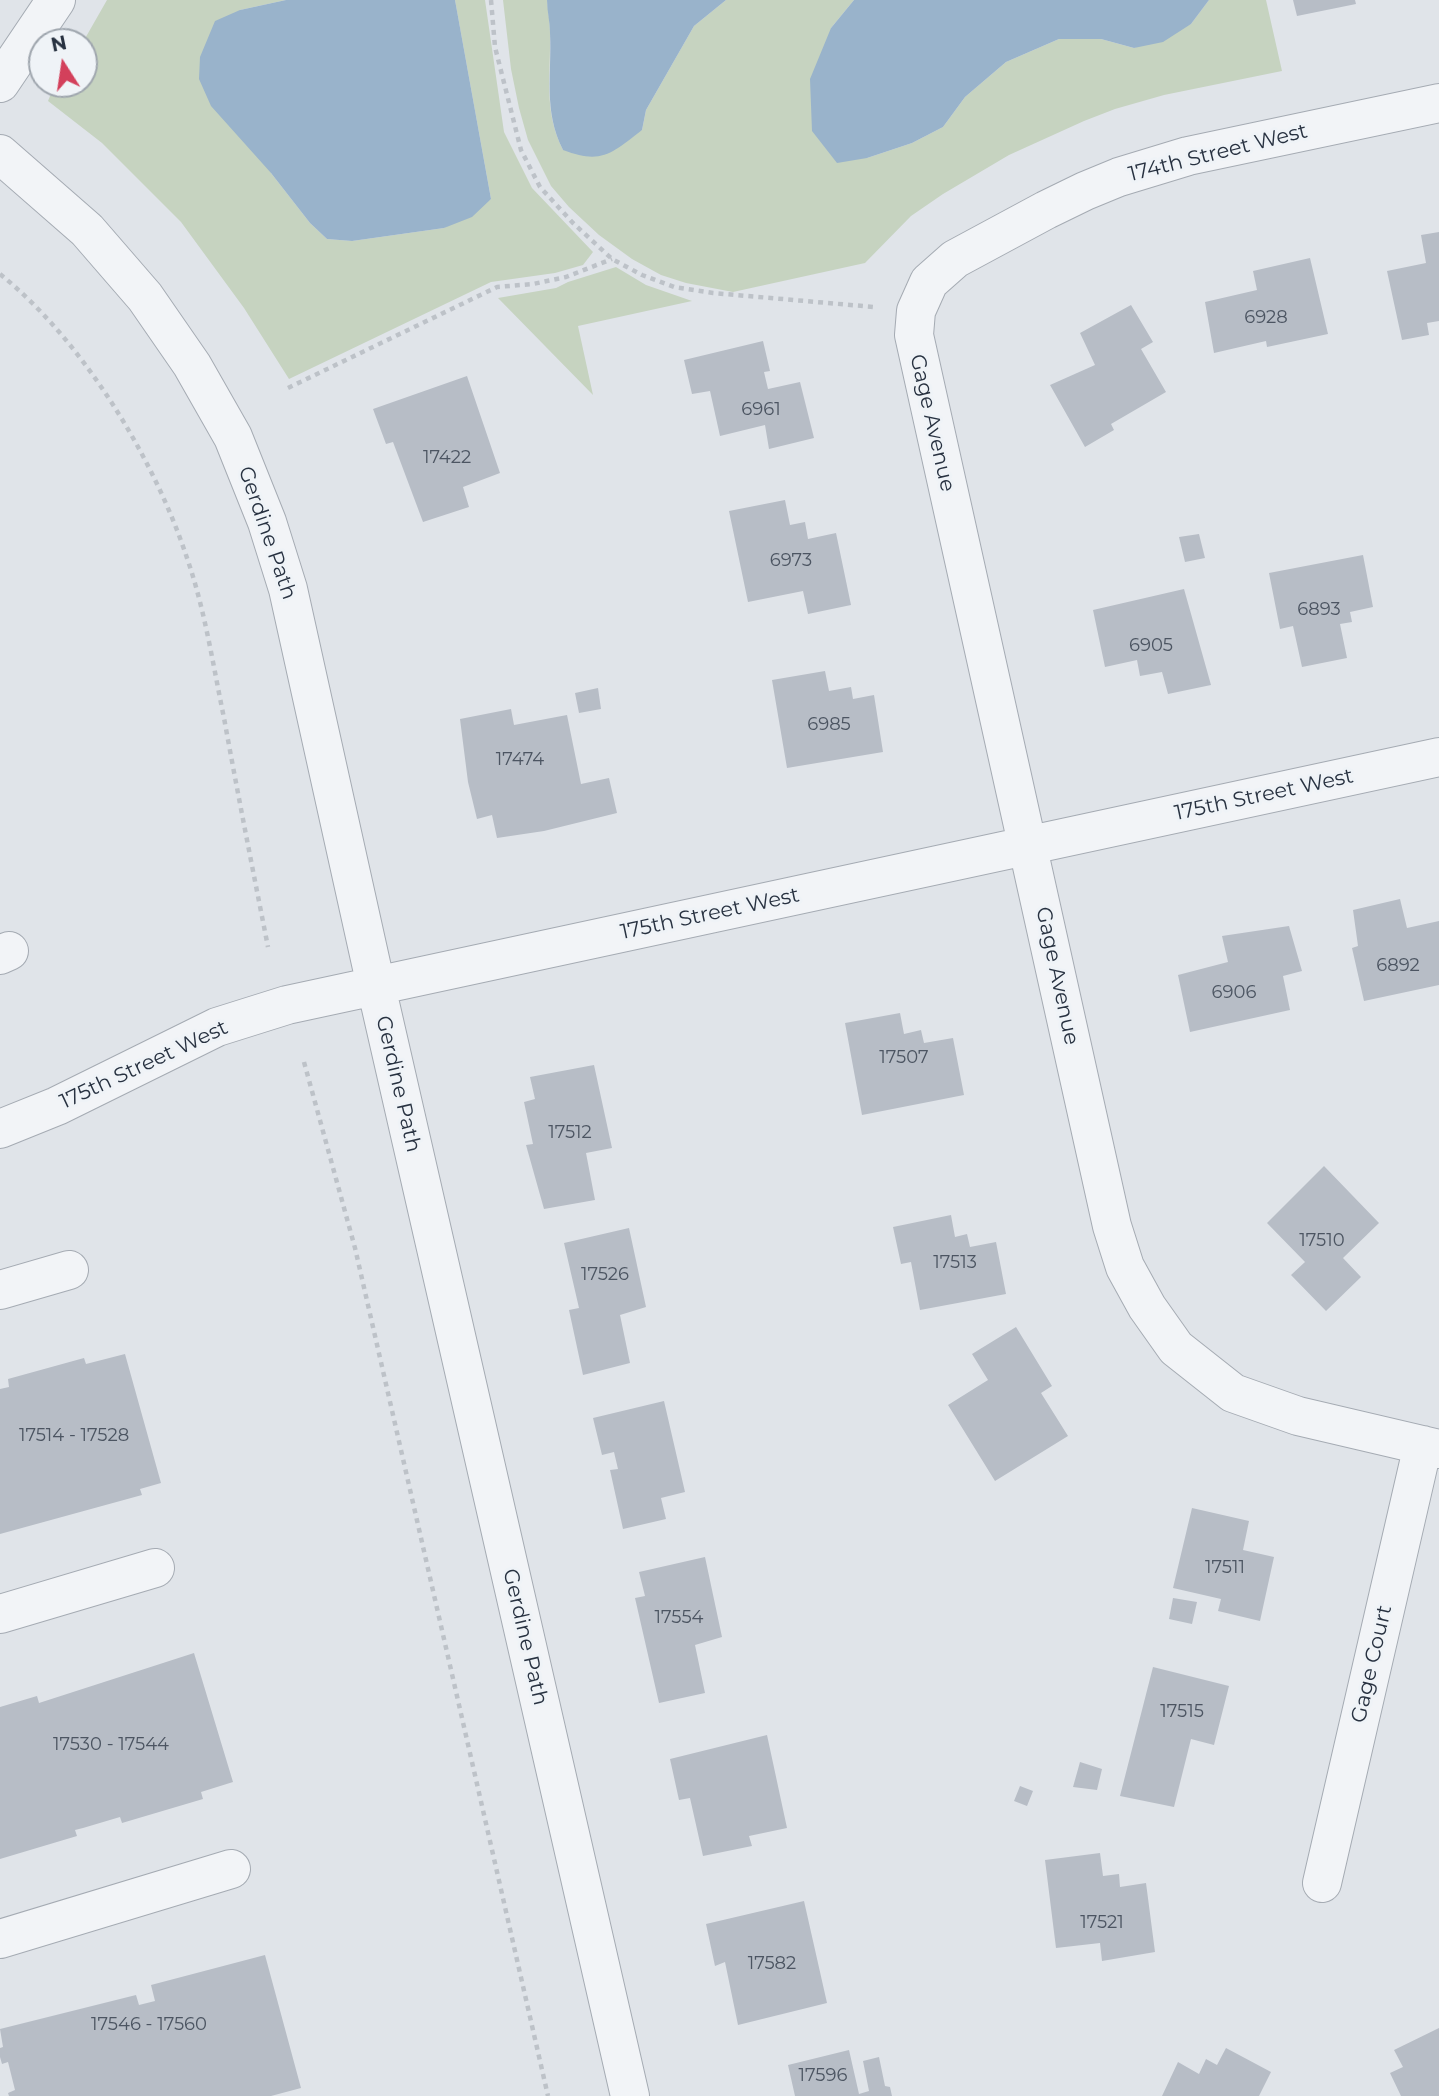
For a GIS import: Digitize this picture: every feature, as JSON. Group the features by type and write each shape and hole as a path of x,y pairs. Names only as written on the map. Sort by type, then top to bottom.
{"street":[{"path":"0,83 56,0"},
{"name":"174th Street West","path":"916,311 929,282 955,259 1045,210 1119,177 1188,156 1439,103"},
{"name":"Gerdine Path","path":"0,154 87,230 145,296 192,365 233,437 267,522 288,589 630,2096"},
{"name":"Gage Avenue","path":"916,311 915,348 1111,1226 1125,1267 1147,1307 1176,1348 1233,1393 1298,1416 1431,1447"},
{"name":"175th Street West","path":"0,1129 57,1106 217,1027 287,1005 1439,757"},
{"path":"0,1290 69,1270"},
{"name":"Gage Court","path":"1322,1883 1431,1447"},
{"path":"0,1615 155,1568"},
{"path":"0,1939 232,1869"}],"path":[{"path":"491,0 495,47 521,150 540,187 573,223 612,259 642,275 674,287 713,293 916,311"},
{"path":"289,388 497,287 533,284 566,277 612,259"},
{"path":"0,274 53,325 98,383 133,439 163,497 187,558 203,614 268,947"},
{"path":"304,1062 355,1248 548,2096"}],"green space":[{"path":"107,0 286,0 240,10 271,173 310,223 327,239 352,241 444,228 491,199 455,0 485,0 504,132 532,188 593,252 583,265 555,273 491,282 289,379 244,308 181,222 102,143 48,101 49,98 98,98 98,28 91,28"},
{"path":"503,0 547,0 550,29 550,106 563,150 642,130 646,110 694,26 726,0 854,0 831,28 867,158 912,143 943,127 965,97 1006,62 1059,39 1101,39 1134,48 1191,24 1209,0 1266,0 1282,71 1164,95 1084,121 1009,155 943,194 911,216 865,263 733,292 661,275 632,259 599,235 551,186 528,140 519,108 511,69"},
{"path":"616,267 646,285 692,301 578,326 593,395 498,298 556,288"}],"water":[{"path":"286,0 455,0 491,199 472,217 444,228 352,241 327,239 310,223 271,173 211,106 199,79 200,57 215,21 240,10"},
{"path":"547,0 726,0 694,26 646,110 642,130 606,154 588,156 563,150 553,121"},
{"path":"854,0 1209,0 1191,24 1163,42 1134,48 1101,39 1059,39 1006,62 965,97 943,127 912,143 867,158 837,163 812,131 810,79 831,28"}],"building":[{"path":"1293,0 1355,0 1356,4 1297,16"},
{"path":"1439,232 1439,321 1427,323 1429,335 1402,340 1387,271 1426,263 1421,235"},
{"path":"1310,258 1328,334 1267,347 1266,341 1214,353 1205,302 1257,290 1253,271"},
{"path":"1131,305 1153,342 1141,349 1166,392 1111,424 1114,430 1085,447 1050,385 1095,365 1080,333"},
{"path":"763,341 770,371 764,372 768,389 800,382 814,438 769,449 765,425 720,436 710,391 692,394 684,360"},
{"path":"467,376 500,473 463,487 469,507 423,522 393,442 386,444 373,409"},
{"path":"785,500 790,525 805,522 808,539 836,533 851,605 808,614 803,591 748,602 729,511"},
{"path":"1199,534 1205,558 1185,562 1179,537"},
{"path":"1363,555 1373,607 1350,612 1352,622 1340,624 1347,658 1302,667 1293,626 1280,629 1269,573"},
{"path":"1184,589 1211,685 1168,694 1162,672 1140,676 1137,660 1105,667 1093,610"},
{"path":"825,671 829,691 851,687 853,699 874,695 883,752 787,768 772,680"},
{"path":"598,688 601,709 579,713 575,693"},
{"path":"511,709 514,725 567,715 581,784 609,778 617,813 544,831 497,838 492,815 477,819 468,782 460,719"},
{"path":"1400,899 1407,928 1439,921 1439,985 1364,1001 1352,948 1358,946 1353,910"},
{"path":"1289,926 1302,971 1283,976 1290,1010 1190,1032 1178,975 1228,962 1222,936"},
{"path":"900,1013 904,1034 921,1030 924,1043 953,1038 964,1095 862,1115 845,1023"},
{"path":"594,1065 612,1148 586,1153 595,1200 544,1209 526,1145 533,1144 524,1102 535,1099 530,1077"},
{"path":"1324,1166 1379,1223 1343,1258 1361,1277 1326,1311 1291,1275 1305,1262 1267,1223"},
{"path":"951,1215 955,1237 967,1234 970,1247 996,1242 1006,1294 920,1310 911,1262 901,1264 893,1227"},
{"path":"629,1228 646,1307 620,1315 630,1363 583,1375 569,1310 579,1308 564,1243"},
{"path":"1016,1327 1052,1386 1041,1393 1068,1436 995,1481 948,1405 988,1380 972,1354"},
{"path":"125,1354 161,1483 140,1489 142,1495 0,1534 0,1389 9,1387 8,1379 84,1358 86,1364"},
{"path":"664,1401 685,1492 661,1498 666,1519 623,1529 610,1470 618,1469 614,1452 602,1455 593,1418"},
{"path":"1192,1508 1249,1521 1243,1550 1274,1557 1260,1621 1218,1611 1221,1599 1173,1588"},
{"path":"705,1557 722,1637 695,1645 705,1693 659,1703 635,1598 645,1596 639,1572"},
{"path":"1173,1598 1197,1602 1192,1624 1169,1619"},
{"path":"194,1653 233,1782 201,1792 203,1799 122,1823 120,1817 75,1830 77,1836 0,1859 0,1707 37,1696 39,1703"},
{"path":"1153,1667 1229,1686 1214,1745 1191,1739 1174,1807 1120,1796"},
{"path":"767,1735 787,1828 749,1836 752,1846 703,1856 690,1798 679,1800 670,1759"},
{"path":"1080,1762 1102,1769 1097,1790 1073,1787"},
{"path":"1020,1786 1033,1791 1027,1806 1014,1801"},
{"path":"1100,1853 1103,1876 1119,1874 1120,1887 1146,1883 1155,1952 1102,1961 1100,1943 1056,1948 1045,1860"},
{"path":"804,1901 827,2003 738,2025 725,1962 715,1966 706,1924"},
{"path":"265,1955 301,2088 271,2096 9,2096 8,2093 15,2090 8,2062 2,2064 0,2057 0,2048 3,2047 0,2029 136,1995 139,2005 155,2001 151,1985"},
{"path":"1439,2028 1439,2096 1401,2096 1390,2073 1403,2067 1394,2050"},
{"path":"1226,2048 1271,2072 1259,2096 1162,2096 1178,2062 1199,2074 1206,2059 1217,2065"},
{"path":"849,2050 859,2094 869,2091 863,2061 879,2057 885,2086 890,2087 892,2096 795,2096 788,2065"}]}
